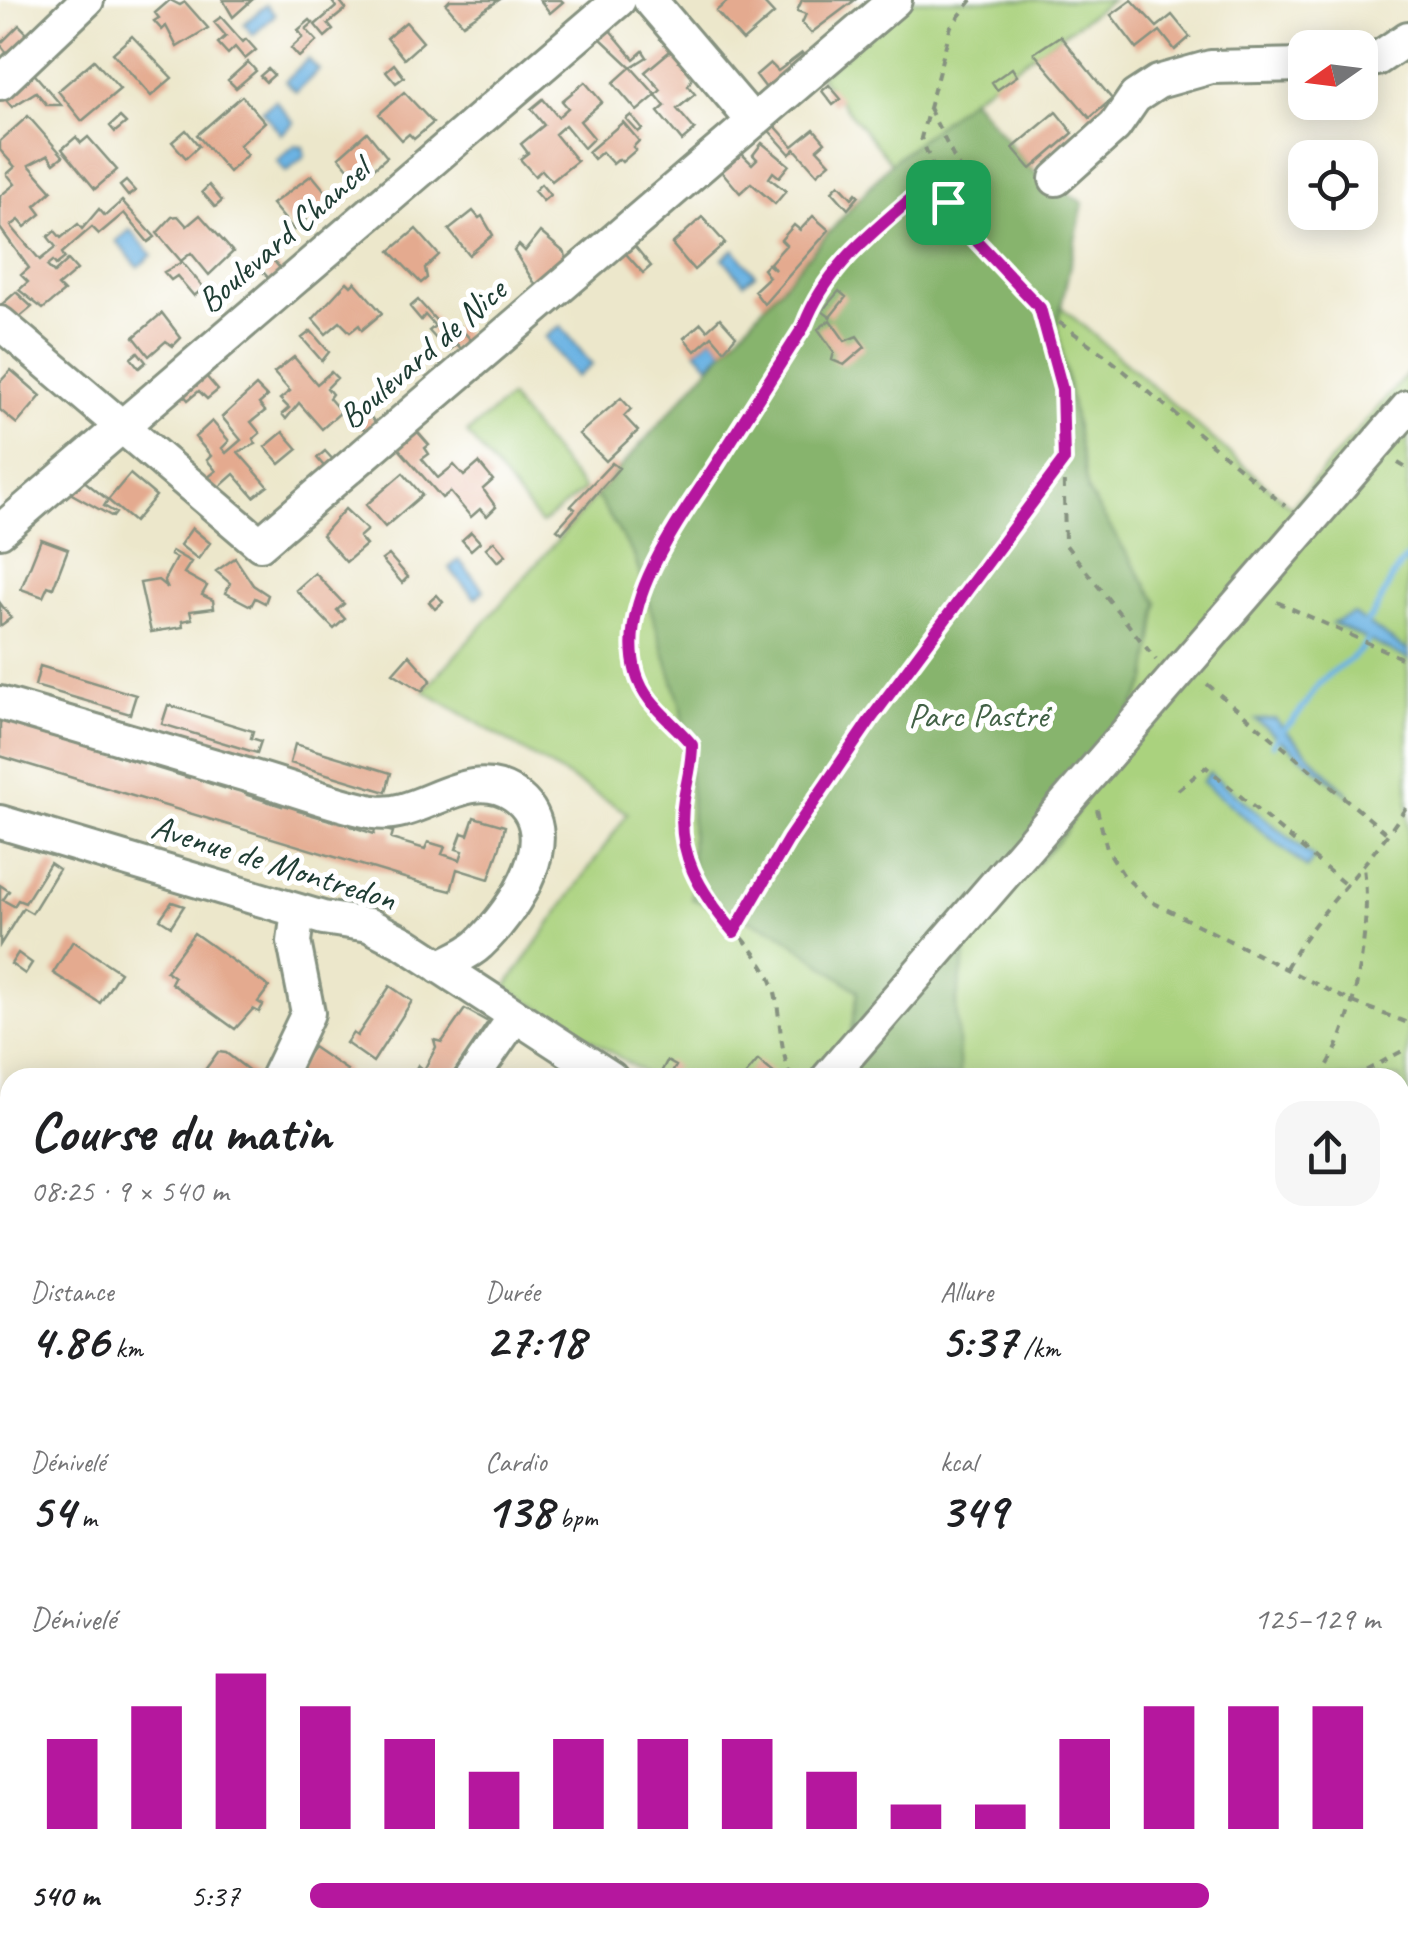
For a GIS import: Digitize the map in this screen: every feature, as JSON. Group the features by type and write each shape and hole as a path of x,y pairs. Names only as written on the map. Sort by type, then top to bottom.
{"street":[{"path":"0,83 87,0"},
{"name":"Boulevard Chancel","path":"0,531 619,0"},
{"path":"650,0 754,120"},
{"name":"Boulevard de Nice","path":"0,323 260,544 895,0"},
{"path":"1378,59 1408,38"},
{"path":"1056,179 1115,126 1135,97 1158,82 1211,67 1288,66"},
{"path":"837,1068 1408,407"},
{"path":"0,703 377,813 477,786 510,792 532,812 538,830 536,858 509,908 477,946 440,967"},
{"name":"Avenue de Montredon","path":"0,822 298,910 368,926 440,967 595,1068"},
{"path":"282,1068 308,1013 294,942 298,910"},
{"path":"479,1068 514,1016"}],"path":[{"path":"972,0 951,26 921,138 955,218 1040,308 1106,356 1306,524"},
{"path":"929,108 960,170 948,202"},
{"path":"789,1068 776,1025 772,982 750,946 701,893 684,850 683,802 692,745 656,711 636,673 634,637 647,575 672,525 804,326 817,291 839,263 937,176"},
{"path":"1040,308 1062,389 1065,544 1132,634 1389,835"},
{"path":"734,932 788,840 870,720 1064,460"},
{"path":"1249,590 1408,661"},
{"path":"1178,790 1206,768 1348,887"},
{"path":"1092,771 1107,849 1124,876 1152,902 1350,1001 1408,1023"},
{"path":"1286,968 1298,946 1364,868 1408,804"},
{"path":"1326,1068 1338,1048 1367,914 1364,868"},
{"path":"1371,1068 1408,1048"}],"green space":[{"name":"Parc Pastré","path":"911,0 1112,0 971,98 1031,169 966,224 1291,507 1408,373 1408,1068 636,1068 506,987 628,813 424,691 891,163 819,76"},
{"path":"971,98 1031,169 1083,203 1057,326 1088,492 1158,603 1147,681 1065,833 969,936 956,1004 960,1068 845,1068 858,991 777,931 692,899 691,798 682,710 634,556 596,495 891,163"},
{"path":"509,398 584,490 541,524 467,433"}],"water":[{"path":"266,5 275,15 253,35 244,24"},
{"path":"308,59 319,70 296,92 285,81"},
{"path":"275,100 294,123 281,134 262,111"},
{"path":"295,145 303,147 305,156 286,172 277,161"},
{"path":"130,230 152,255 138,267 116,241"},
{"path":"734,249 755,274 744,283 723,258"},
{"path":"561,326 592,365 576,377 545,337"},
{"path":"712,336 724,350 709,365 696,350"},
{"path":"459,560 484,590 475,598 449,568"},
{"path":"1353,614 1408,651 1408,659 1332,623"},
{"path":"1275,719 1284,729 1350,796 1256,720"},
{"path":"1209,773 1314,858 1307,868 1202,782"}],"building":[{"path":"170,0 180,5 185,2 208,28 177,47 166,26 162,30 154,21 159,18 155,13"},
{"path":"223,0 252,0 233,17"},
{"path":"331,0 339,0 346,9 328,24 333,30 325,37 315,25 336,7"},
{"path":"450,0 499,0 463,24 446,4"},
{"path":"540,0 561,0 563,2 550,13"},
{"path":"729,0 761,0 774,14 743,41 716,11"},
{"path":"802,0 855,0 811,33 802,23 806,14 797,11"},
{"path":"1132,0 1157,27 1172,15 1190,37 1175,50 1160,31 1137,49 1111,15"},
{"path":"221,17 243,42 246,39 256,50 245,59 235,47 228,54 218,43 226,36 214,22"},
{"path":"310,20 313,23 306,29 317,41 299,57 291,48 303,37 298,30"},
{"path":"406,22 423,42 404,59 387,38"},
{"path":"19,25 32,38 11,58 0,44"},
{"path":"609,29 634,59 643,51 647,57 631,67 599,37"},
{"path":"132,36 172,78 151,96 113,53"},
{"path":"1060,36 1112,99 1090,118 1034,53"},
{"path":"669,52 676,54 694,74 688,86 695,94 677,109 695,130 682,141 658,112 665,106 656,95 661,90 645,72"},
{"path":"802,53 807,60 769,92 756,75 770,63 778,71"},
{"path":"94,60 120,89 82,121 58,91"},
{"path":"248,62 256,71 236,88 228,80"},
{"path":"394,64 404,77 396,83 386,71"},
{"path":"631,67 656,95 637,111 613,83"},
{"path":"1012,68 1017,76 997,90 992,82"},
{"path":"30,69 61,105 47,105 36,92 12,107 1,94"},
{"path":"268,69 274,75 266,82 260,76"},
{"path":"585,82 602,102 580,121 594,138 584,148 565,125 555,134 577,161 552,181 542,170 535,176 520,159 528,153 521,144 544,125 531,109 543,99 558,117 568,108 562,101"},
{"path":"829,85 841,99 833,105 822,91"},
{"path":"404,92 433,123 414,139 409,134 402,140 379,114"},
{"path":"242,96 265,122 239,145 247,155 229,172 197,135"},
{"path":"1056,112 1073,133 1031,169 1013,148"},
{"path":"631,115 642,129 638,132 626,119"},
{"path":"28,116 63,156 54,163 48,155 29,165 52,191 35,206 41,214 25,227 19,220 11,226 40,260 56,247 48,237 55,231 61,238 78,224 82,229 99,209 105,216 122,201 155,237 148,242 124,213 99,234 92,227 62,253 65,258 47,266 54,273 68,260 77,270 58,286 64,292 43,309 19,290 28,282 21,275 29,268 0,228 0,196 15,184 7,174 15,167 0,150 0,141"},
{"path":"120,117 126,123 115,132 110,126"},
{"path":"769,119 793,146 814,129 825,142 817,149 830,163 817,174 795,149 790,154 763,124"},
{"path":"623,122 639,141 633,147 636,150 613,164 602,152 594,159 588,152"},
{"path":"186,130 199,146 186,158 172,142"},
{"path":"367,132 387,157 359,181 339,157"},
{"path":"76,137 81,143 88,137 117,170 95,189 62,149"},
{"path":"762,143 789,165 779,177 773,172 769,178 786,191 775,204 751,183 740,193 718,167 738,150 752,164"},
{"path":"312,175 331,198 316,211 312,206 294,230 272,204"},
{"path":"126,181 135,191 128,196 120,186"},
{"path":"541,184 550,195 543,201 534,191"},
{"path":"839,184 852,198 856,193 859,196 848,209 832,191"},
{"path":"209,185 222,201 215,207 202,192"},
{"path":"473,211 479,218 482,216 493,235 469,255 449,230"},
{"path":"200,215 233,252 209,275 191,253 181,261 157,233 172,217 178,216 187,226"},
{"path":"813,216 829,230 764,304 754,291 769,277 763,269 768,264 775,270 770,263 786,245 781,240 794,225 800,230"},
{"path":"702,217 725,243 694,270 672,244"},
{"path":"416,229 439,255 425,268 427,278 421,283 390,251"},
{"path":"540,232 565,253 567,265 537,287 514,251 519,245 525,251"},
{"path":"629,239 651,266 643,273 620,247"},
{"path":"269,255 283,272 272,282 257,265"},
{"path":"182,262 204,288 194,296 177,276 171,280 164,272"},
{"path":"347,282 351,286 355,282 382,313 362,330 359,325 350,332 340,322 326,334 313,319"},
{"path":"839,291 846,297 830,317 822,311"},
{"path":"16,292 32,307 15,321 0,306"},
{"path":"418,300 448,334 458,325 475,345 465,354 457,344 448,352 429,331 435,326 425,315 421,320 410,307"},
{"path":"162,313 181,338 173,346 166,341 149,356 134,337"},
{"path":"720,318 736,336 724,350 712,336 695,351 684,338 701,323 707,330"},
{"path":"830,320 845,341 857,336 865,347 844,365 832,360 834,352 818,329"},
{"path":"311,331 329,352 322,361 302,338"},
{"path":"138,352 146,362 139,368 131,358"},
{"path":"294,357 317,384 331,372 337,378 327,388 332,394 329,398 341,412 322,429 299,403 286,419 282,414 289,408 280,399 290,391 274,373"},
{"path":"11,370 41,396 17,424 0,410 0,382"},
{"path":"205,375 218,390 207,399 199,391 188,400 183,394"},
{"path":"256,386 267,397 259,404 265,411 251,422 260,433 253,439 256,444 238,452 268,486 254,497 234,474 215,491 203,481 216,471 207,460 211,456 195,437 212,421 229,441 222,448 226,453 241,440 222,417"},
{"path":"621,398 631,409 624,416 638,431 606,461 579,434"},
{"path":"359,403 379,427 369,435 354,418 357,416 352,409"},
{"path":"415,429 429,445 425,448 429,454 422,459 438,478 454,465 464,476 479,463 493,480 483,489 496,507 487,516 480,509 471,517 450,492 442,498 393,442"},
{"path":"283,432 298,449 280,464 265,447"},
{"path":"325,451 337,464 328,471 317,458"},
{"path":"612,463 619,468 562,533 557,529 575,509 571,506"},
{"path":"403,473 422,495 385,527 366,505"},
{"path":"130,474 156,496 134,522 108,500"},
{"path":"83,480 108,500 104,506 116,513 113,517 70,493"},
{"path":"345,509 367,530 359,537 366,545 346,562 322,535"},
{"path":"192,528 210,543 198,559 180,545"},
{"path":"471,532 480,542 471,550 462,540"},
{"path":"41,539 68,549 53,588 48,586 43,597 21,589"},
{"path":"494,541 506,555 498,562 486,548"},
{"path":"172,551 191,562 184,573 207,586 202,595 213,600 214,608 190,611 192,619 182,621 183,627 151,632 140,583 158,580 168,588 164,580 176,558 170,555"},
{"path":"389,555 408,577 402,583 382,560"},
{"path":"235,558 253,585 268,595 265,603 255,598 251,606 226,593 230,583 216,571"},
{"path":"315,573 344,604 337,610 345,619 334,629 296,590"},
{"path":"437,595 443,602 435,609 429,602"},
{"path":"0,603 11,618 0,626"},
{"path":"409,655 431,680 422,691 393,673"},
{"path":"40,666 136,695 130,714 35,686"},
{"path":"168,705 253,731 251,738 261,741 257,753 162,724"},
{"path":"5,714 20,726 44,734 46,727 62,732 60,738 96,749 98,743 115,748 112,754 137,762 139,755 156,760 153,767 189,778 191,771 207,776 205,782 230,790 232,783 249,788 247,795 282,806 283,799 300,804 298,811 333,821 335,814 352,819 350,826 374,834 376,827 393,832 391,839 425,849 428,842 445,847 442,854 460,860 463,851 456,849 462,833 468,835 474,817 505,826 500,847 489,879 457,869 451,891 431,886 0,756 0,720"},
{"path":"295,744 391,773 386,792 290,763"},
{"path":"50,863 59,869 32,913 23,908 0,945 0,885 9,891 3,900 14,906 18,900 25,903"},
{"path":"172,902 184,906 171,926 160,919"},
{"path":"194,933 269,987 258,1002 263,1005 259,1012 253,1009 235,1029 171,983 174,977 166,971"},
{"path":"73,941 120,972 100,1003 53,973"},
{"path":"18,953 32,963 25,974 11,964"},
{"path":"390,986 412,1001 373,1062 346,1043 353,1033 357,1036"},
{"path":"465,1009 488,1022 457,1068 425,1068 436,1047 434,1040 442,1042"},
{"path":"313,1047 344,1068 297,1068"},
{"path":"218,1052 226,1053 246,1068 206,1068"},
{"path":"758,1060 768,1068 751,1068"}],"waterway":[{"path":"1366,623 1408,557"},
{"path":"1284,729 1319,684 1367,641"},
{"path":"1273,744 1278,738"}],"route":[{"path":"937,176 948,202 955,218 1040,308 1062,389 1064,460 870,720 788,840 734,932 701,893 684,850 683,802 692,765 692,745 676,725 656,711 636,673 634,637 647,575 672,525 706,481 804,326 817,291 839,263 937,176"}]}
